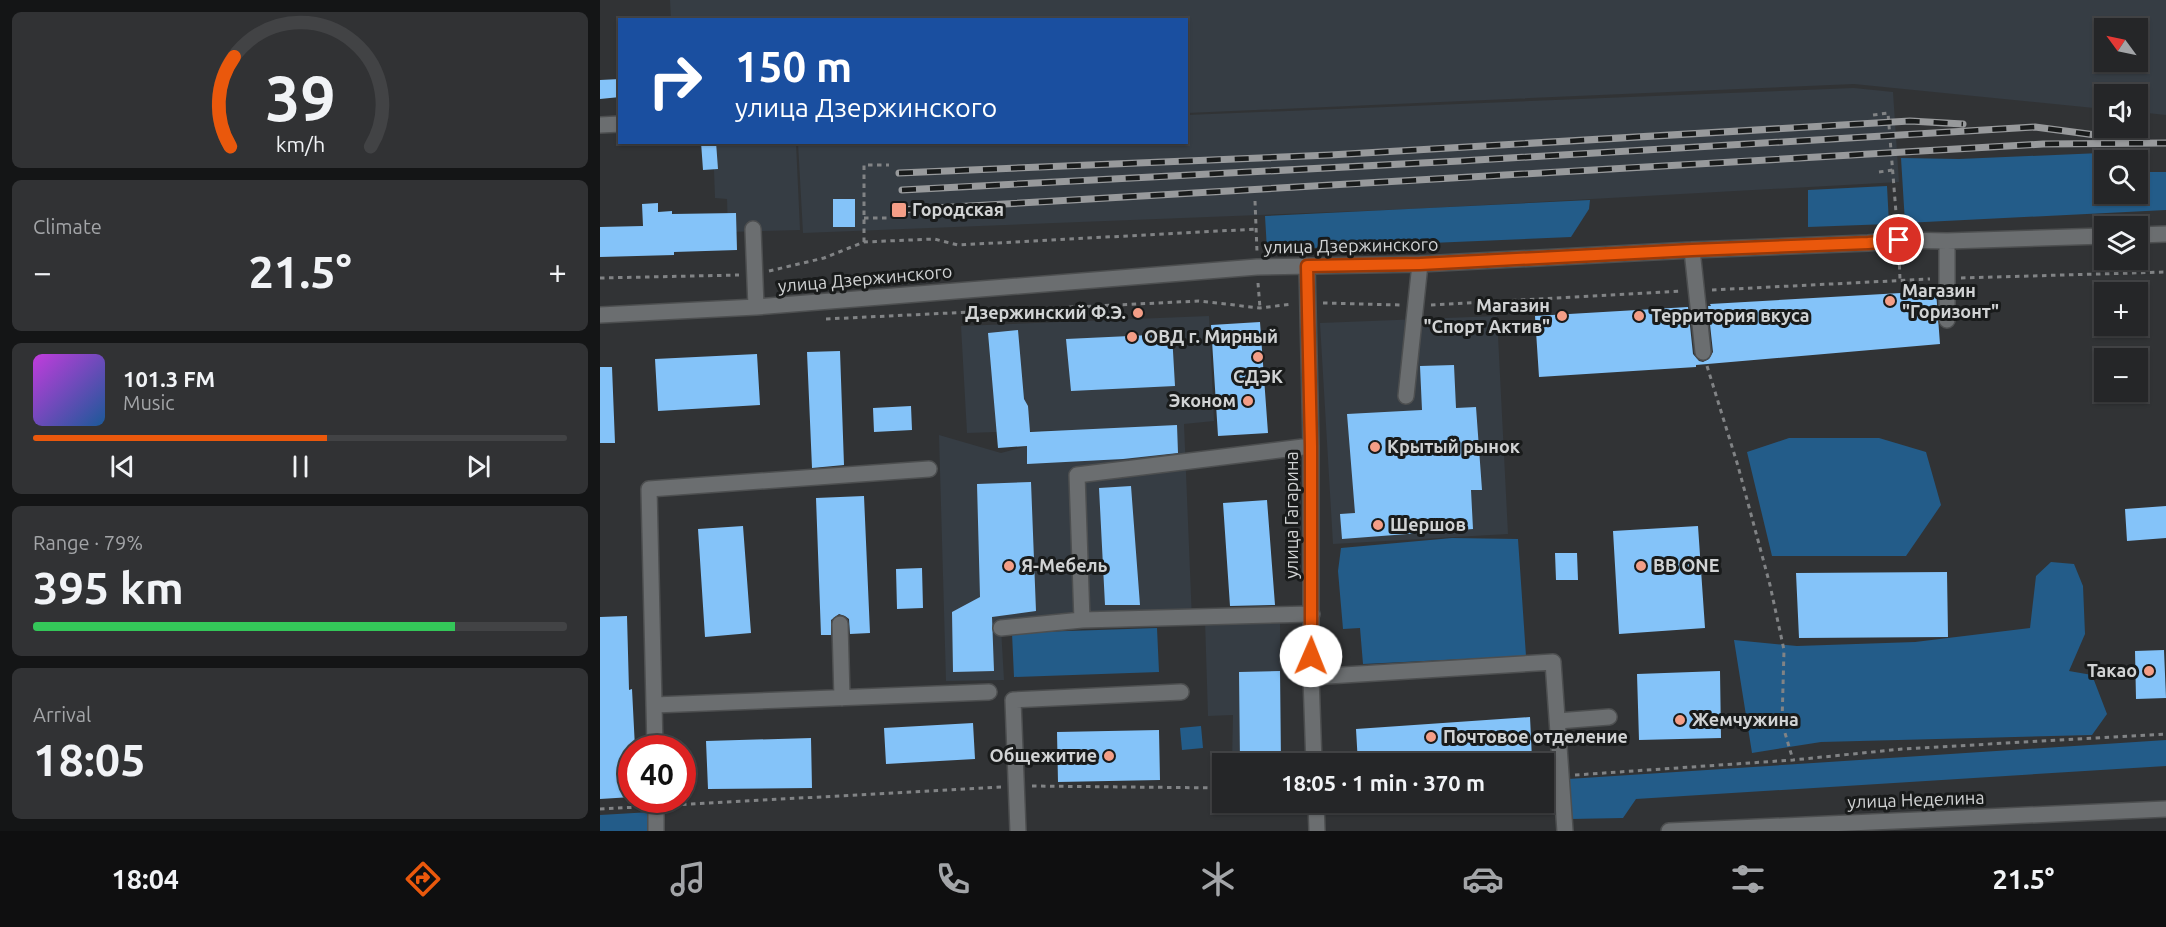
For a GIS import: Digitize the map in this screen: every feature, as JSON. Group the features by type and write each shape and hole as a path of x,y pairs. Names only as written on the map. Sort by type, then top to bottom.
{"street":[{"path":"600,125 618,124"},
{"path":"753,229 756,307"},
{"path":"2148,235 2166,234"},
{"name":"улица Дзержинского","path":"600,315 756,307 1257,267 1420,264 1899,240 1947,241 2094,236"},
{"path":"1947,241 1947,320"},
{"path":"1692,250 1702,352"},
{"path":"1406,396 1420,264"},
{"name":"улица Гагарина","path":"1307,266 1314,753"},
{"path":"1082,620 1077,475 1311,446"},
{"path":"655,735 649,489 929,470"},
{"path":"1001,628 1082,620 1312,614"},
{"path":"840,624 842,698"},
{"path":"1311,677 1553,662 1563,776 1565,831"},
{"path":"654,705 988,692"},
{"path":"1018,831 1013,700 1181,692"},
{"path":"1558,721 1609,717"},
{"name":"улица Неделина","path":"1669,831 1804,828 2166,809"},
{"path":"656,813 656,831"},
{"path":"1316,813 1317,831"}],"path":[{"path":"1873,115 1888,113 1899,240 1900,279"},
{"path":"864,242 864,165 889,165"},
{"path":"1879,172 1893,170"},
{"path":"1255,201 1255,213"},
{"path":"864,218 889,218"},
{"path":"600,278 755,275 824,258 864,242 934,239 958,245 1257,230"},
{"path":"816,320 1199,301"},
{"path":"1702,352 1738,466 1770,585 1784,650 1782,723 1793,760"},
{"path":"1563,776 1793,760 1902,749 2166,734"},
{"path":"696,800 1017,786 1212,788"},
{"path":"600,809 618,807"}],"shaded area":[{"path":"670,0 2166,0 2166,115 2148,113 2148,84 2094,84 2094,108 1854,84 1188,113 1188,18 671,18"},
{"path":"1854,88 1893,92 1899,182 1411,209 803,233 798,144 1188,144 1188,115"},
{"path":"713,144 796,144 800,230 728,232 727,199 715,198"},
{"path":"2094,153 2094,204 2148,204 2148,172 2166,172 2166,210 1905,223 1901,158 1959,159"},
{"path":"1887,186 1889,224 1808,227 1808,190"},
{"path":"1590,200 1589,209 1571,237 1267,250 1265,216"},
{"path":"1209,316 1214,421 1184,424 1192,620 1001,628 1004,680 946,681 939,435 1001,453 1031,445 1041,431 1061,430 967,433 961,326"},
{"path":"1497,316 1508,534 1333,544 1320,323"},
{"path":"1789,438 1879,438 1926,452 1941,505 1906,556 1772,556 1747,452"},
{"path":"1452,538 1518,539 1526,656 1363,664 1360,628 1343,629 1338,571 1341,548"},
{"path":"2051,562 2074,564 2083,586 2085,634 2069,671 2092,675 2107,714 2092,735 1821,742 1752,753 1734,640 1797,646 1915,642 2030,628 2036,576"},
{"path":"1205,620 1280,620 1281,753 1232,753 1233,715 1208,716"},
{"path":"1157,628 1159,672 1014,677 1012,633"},
{"path":"1201,726 1203,748 1182,750 1180,728"},
{"path":"2166,740 2166,766 1636,799 1623,818 1570,819 1568,779"},
{"path":"651,813 651,831 600,831 600,815"}],"building":[{"path":"618,79 618,97 600,99 600,80"},
{"path":"701,144 716,144 718,169 703,170"},
{"path":"833,199 855,199 855,227 833,227"},
{"path":"658,203 658,212 672,211 672,214 736,213 737,250 600,257 600,227 643,226 642,204"},
{"path":"1936,291 1940,344 1696,365 1696,367 1539,377 1535,316 1688,307 1693,354 1703,362 1709,359 1713,352 1708,306 1711,306 1710,304"},
{"path":"1260,322 1268,433 1218,436 1211,325"},
{"path":"1018,330 1024,399 1028,406 1030,432 1177,425 1178,453 1123,459 1027,464 1027,446 998,448 988,333"},
{"path":"1172,334 1175,386 1071,391 1066,339"},
{"path":"840,351 844,465 812,468 807,352"},
{"path":"757,354 760,405 658,411 655,359"},
{"path":"1454,365 1456,408 1476,407 1482,490 1471,490 1473,529 1342,539 1340,514 1355,513 1347,414 1422,410 1420,366"},
{"path":"600,367 612,367 615,443 600,443"},
{"path":"911,406 912,430 874,432 873,408"},
{"path":"1031,482 1036,611 992,617 994,671 953,672 952,612 980,597 977,484"},
{"path":"1131,486 1140,605 1105,605 1099,488"},
{"path":"864,496 870,633 850,634 849,619 839,614 831,620 831,635 821,635 816,498"},
{"path":"1267,500 1275,605 1230,606 1223,503"},
{"path":"2166,506 2166,538 2127,541 2125,509"},
{"path":"743,526 751,633 705,637 698,529"},
{"path":"1698,526 1705,628 1619,634 1613,531"},
{"path":"1555,553 1577,553 1578,580 1556,580"},
{"path":"922,568 923,608 897,609 896,569"},
{"path":"1947,572 1948,637 1799,638 1796,573"},
{"path":"627,616 629,690 632,689 634,735 618,735 618,798 600,799 600,617"},
{"path":"2164,650 2166,698 2136,699 2135,651"},
{"path":"1280,671 1281,753 1240,753 1239,672"},
{"path":"1720,671 1721,738 1639,740 1637,674"},
{"path":"1530,717 1532,753 1357,753 1356,729"},
{"path":"973,723 975,759 886,764 884,728"},
{"name":"Общежитие","path":"1159,730 1160,780 1058,782 1057,732"},
{"path":"811,738 812,788 708,789 706,741"}],"railway":[{"path":"899,173 1330,155 1910,121 1963,124"},
{"path":"902,190 1460,161 2035,127 2094,135"},
{"path":"899,210 2043,144 2166,143"}],"place":[{"name":"Городская","path":"899,210"},
{"name":"Магазин \"Горизонт\"","path":"1890,301"},
{"name":"Дзержинский Ф.Э.","path":"1138,313"},
{"name":"Магазин \"Спорт Актив\"","path":"1562,316"},
{"name":"Территория вкуса","path":"1639,316"},
{"name":"ОВД г. Мирный","path":"1132,337"},
{"name":"СДЭК","path":"1258,357"},
{"name":"Эконом","path":"1248,401"},
{"name":"Крытый рынок","path":"1375,447"},
{"name":"Шершов","path":"1378,525"},
{"name":"Я-Мебель","path":"1009,566"},
{"name":"BB ONE","path":"1641,566"},
{"name":"Такао","path":"2149,671"},
{"name":"Жемчужина","path":"1680,720"},
{"name":"Почтовое отделение","path":"1431,737"},
{"name":"Общежитие","path":"1109,756"}],"route":[{"path":"1311,656 1311,446 1307,266 1420,264 1899,240"}]}
